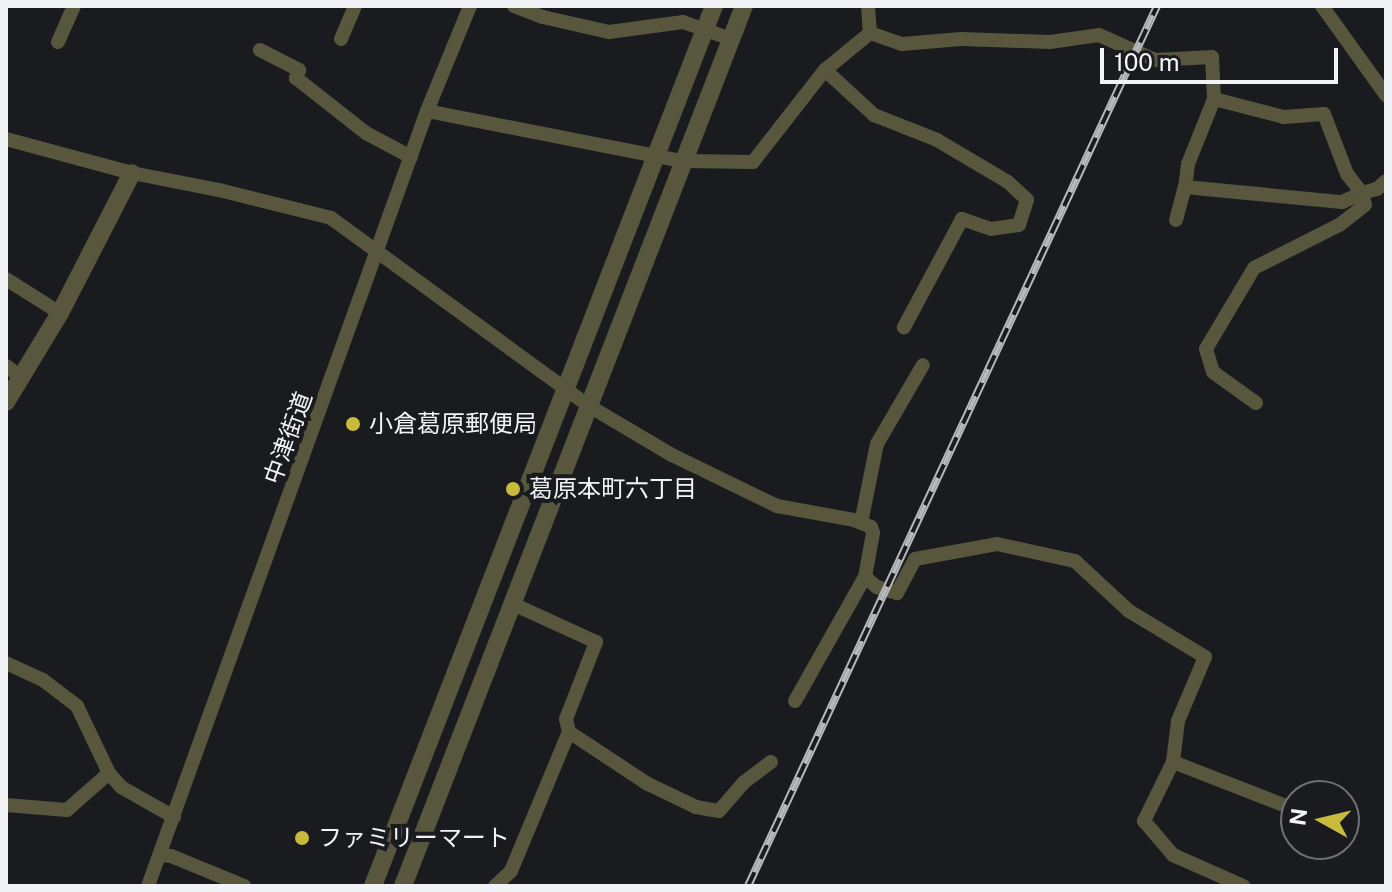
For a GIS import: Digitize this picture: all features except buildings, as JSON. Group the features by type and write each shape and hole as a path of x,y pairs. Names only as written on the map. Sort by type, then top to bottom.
{"street":[{"path":"58,42 74,6"},
{"path":"341,39 355,6"},
{"name":"中津街道","path":"148,886 427,111 470,6"},
{"path":"514,6 543,17 609,32 683,22 731,39"},
{"path":"373,886 714,6"},
{"path":"403,886 744,6"},
{"path":"868,6 870,33"},
{"path":"1322,6 1386,95"},
{"path":"427,111 682,161 753,162 825,70 870,33"},
{"path":"870,33 902,44 961,39 1050,42 1099,35 1155,60 1212,57 1214,99 1188,164 1176,220"},
{"path":"260,50 299,70 296,78 366,133 411,157"},
{"path":"825,70 874,115 937,140 1008,182 1027,200 1019,225 991,229 962,219 904,327"},
{"path":"1214,99 1284,117 1324,114 1347,174 1362,193 1365,205 1339,225 1254,268 1206,349 1213,372 1256,403"},
{"path":"6,139 132,173 219,190 331,218 589,406 672,455 777,506 871,527 873,533 865,577 795,701"},
{"path":"6,402 14,371 60,313 132,173"},
{"path":"1185,187 1342,202 1377,189 1386,181"},
{"path":"6,279 60,313"},
{"path":"861,523 877,444 923,365"},
{"path":"865,577 877,587 897,593 915,559 997,544 1075,561 1129,611 1205,657 1178,721 1173,762 1144,821 1173,855 1243,886"},
{"path":"495,886 511,871 569,732 566,719 596,642 513,604"},
{"path":"6,663 43,680 77,706 109,773 121,787 174,817"},
{"path":"569,732 648,784 696,807 719,811 743,783 771,762"},
{"path":"1173,762 1280,804"},
{"path":"6,805 67,810 109,773"},
{"path":"160,855 171,856 244,886"}],"railway":[{"path":"748,886 1157,6"}],"place":[{"name":"小倉葛原郵便局","path":"353,424"},
{"name":"葛原本町六丁目","path":"513,489"},
{"name":"ファミリーマート","path":"302,838"}]}
